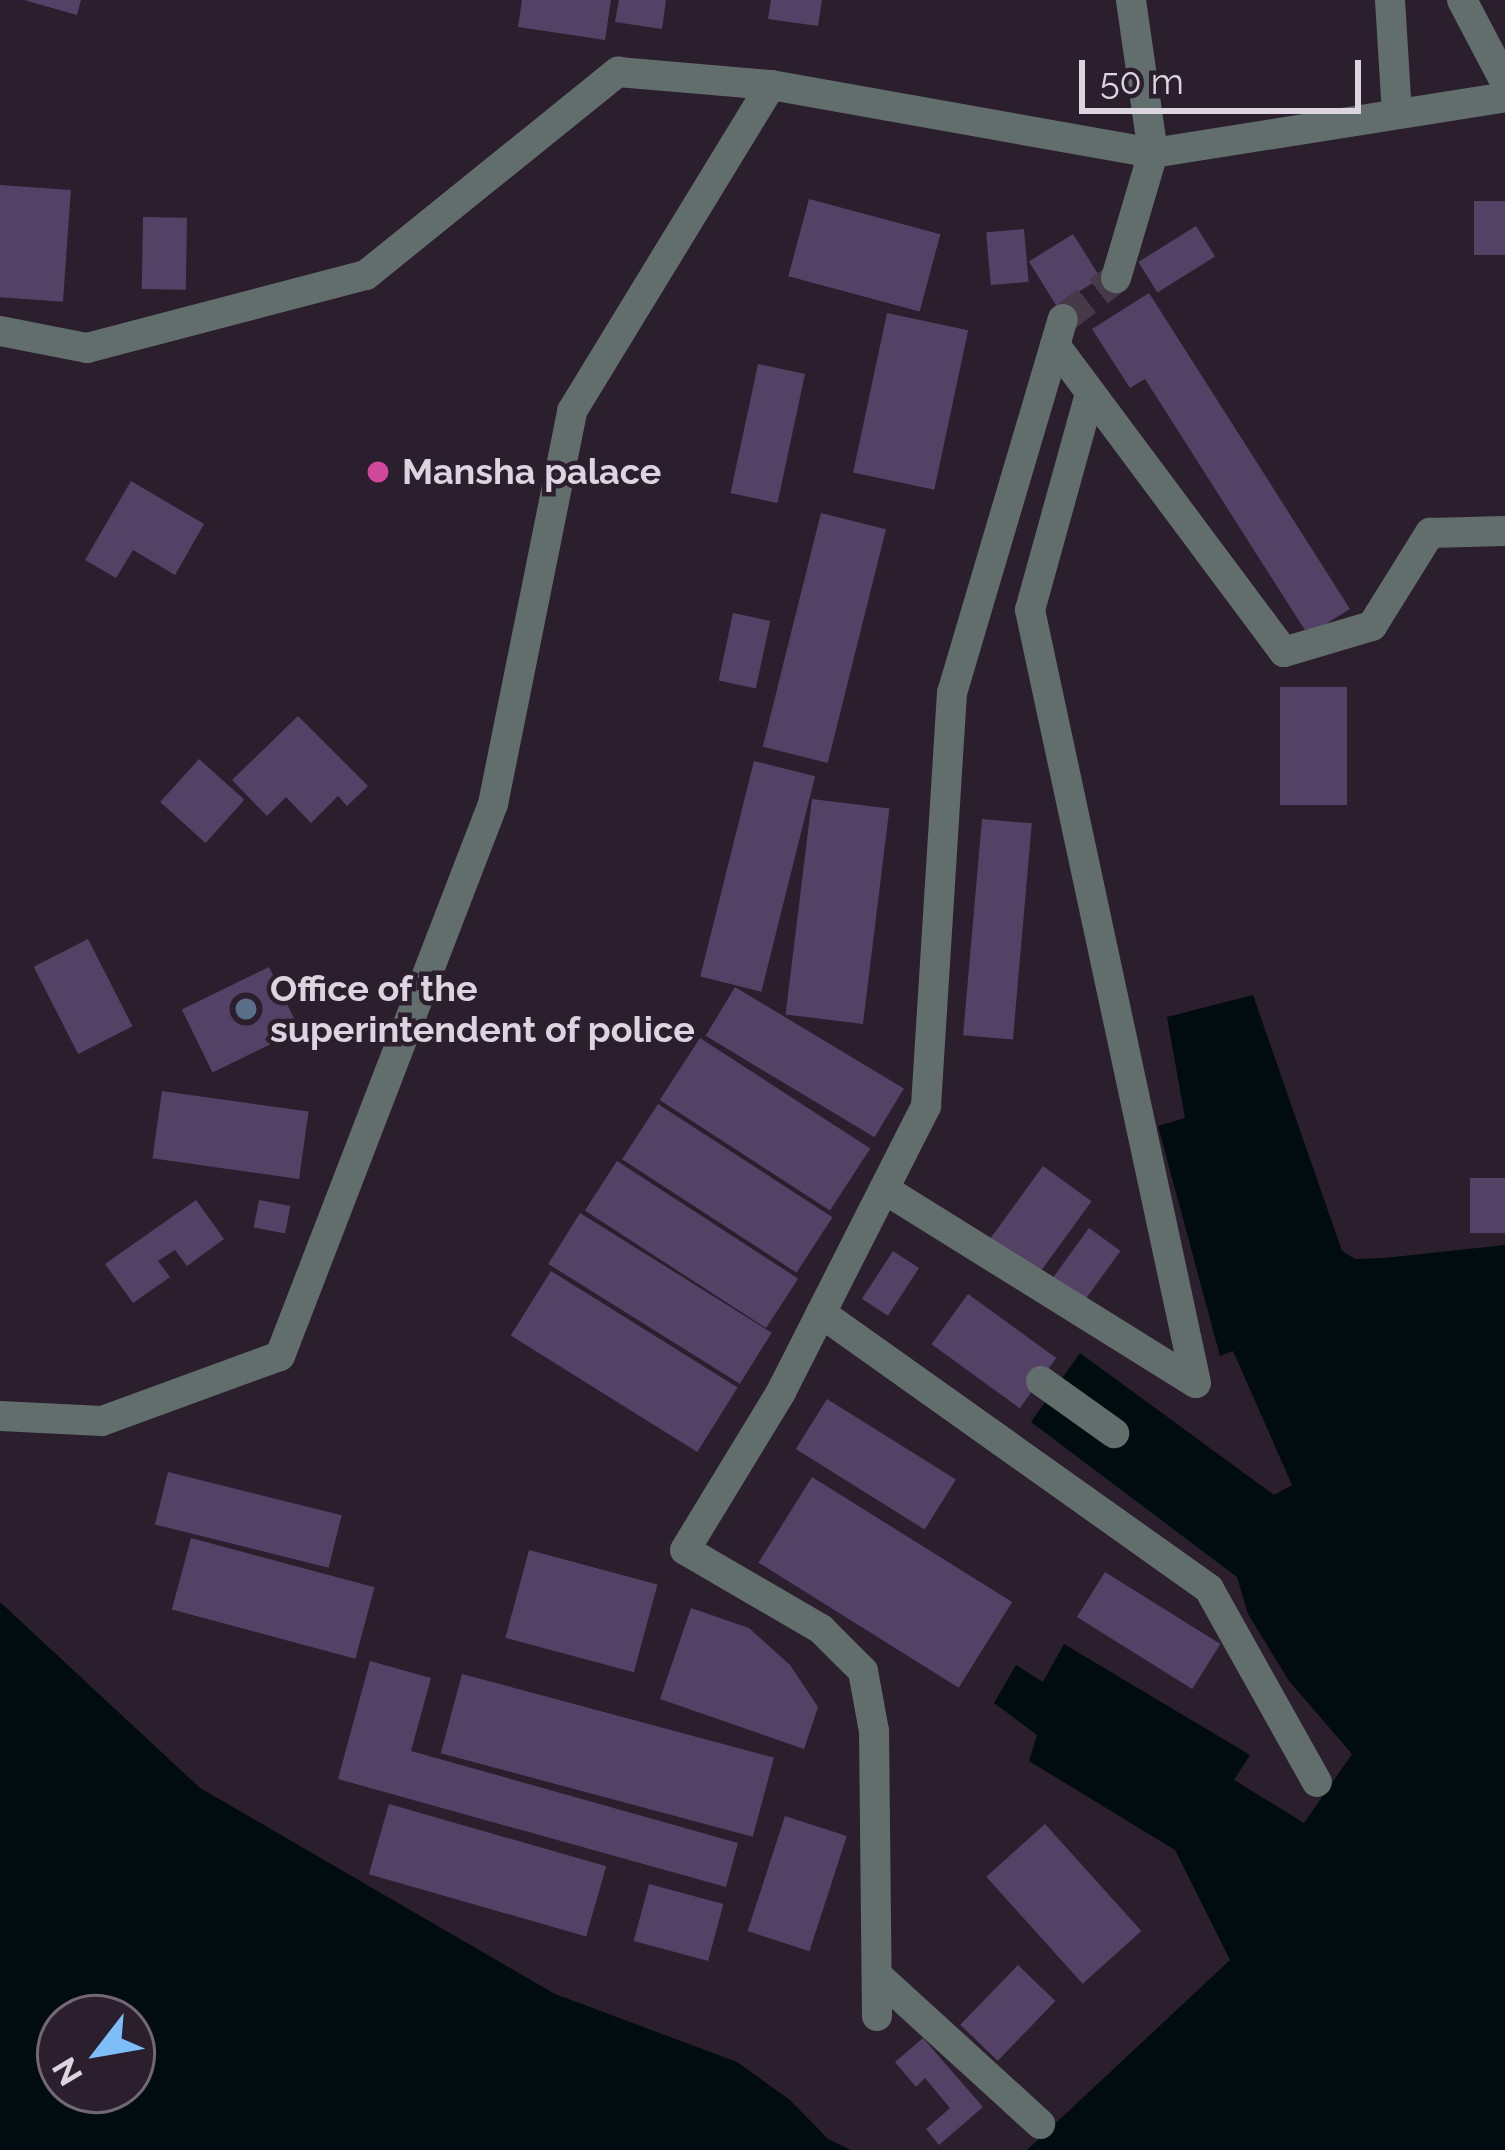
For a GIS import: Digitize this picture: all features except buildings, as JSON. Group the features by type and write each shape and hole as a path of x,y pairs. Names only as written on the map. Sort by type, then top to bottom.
{"street":[{"path":"1116,278 1153,153 1131,0"},
{"path":"1390,0 1397,114"},
{"path":"1462,0 1505,82"},
{"path":"0,331 87,348 366,275 618,72 771,85 1153,153 1505,97"},
{"path":"0,1416 102,1421 280,1356 493,804 572,411 771,85"},
{"path":"878,2016 874,1731 863,1671 821,1630 686,1550 781,1392 926,1106 952,693 1059,332 1090,393 1284,652 1372,626 1430,533 1505,531"},
{"path":"884,1190 1196,1383 1030,610 1090,393"},
{"path":"821,1312 1210,1589 1317,1782"},
{"path":"1041,1381 1114,1433"},
{"path":"877,1975 1040,2123"}],"shaded area":[{"path":"1253,995 1342,1251 1355,1259 1384,1258 1505,1245 1505,2150 1027,2150 1230,1960 1175,1850 1029,1761 1037,1735 994,1703 1016,1665 1043,1682 1064,1644 1250,1755 1234,1780 1304,1823 1352,1754 1289,1681 1248,1614 1237,1577 1031,1422 1080,1353 1274,1495 1292,1485 1233,1351 1220,1356 1158,1126 1185,1118 1167,1017"},
{"path":"0,1602 200,1788 555,1994 737,2062 790,2100 828,2139 851,2150 0,2150"}],"tunnel":[{"path":"1063,319 1116,278"}],"place":[{"name":"Mansha palace","path":"378,472"},
{"name":"Office of the superintendent of police","path":"246,1009"}]}
